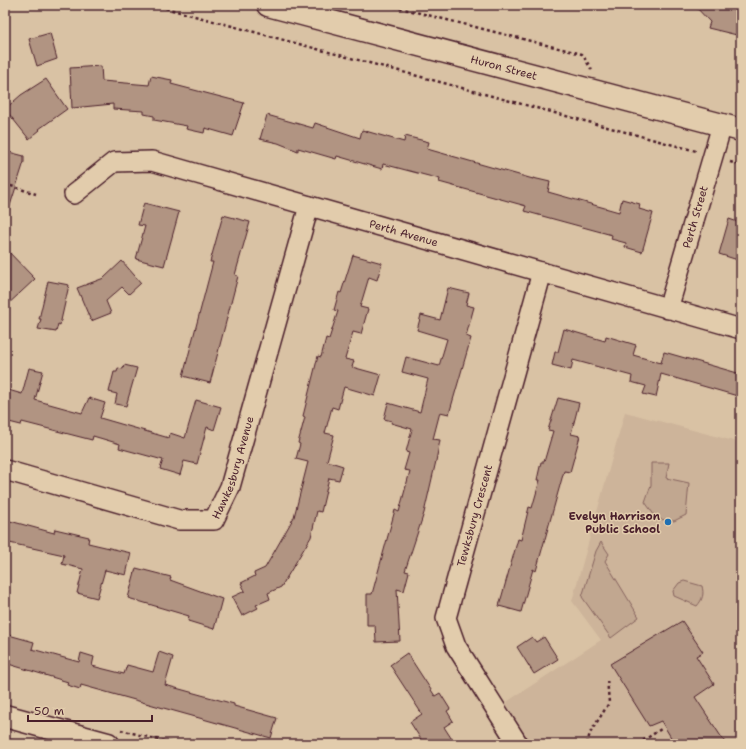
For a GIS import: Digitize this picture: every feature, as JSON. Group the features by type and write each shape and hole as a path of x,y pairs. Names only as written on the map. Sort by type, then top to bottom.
{"main road":[{"name":"Huron Street","path":"268,5 732,128"},
{"path":"5,716 86,741 108,744"}],"street":[{"name":"Perth Street","path":"668,308 732,128"},
{"name":"Perth Avenue","path":"74,194 114,162 152,161 741,329"},
{"name":"Hawkesbury Avenue","path":"5,470 179,520 214,520 230,488 309,206"},
{"name":"Tewksbury Crescent","path":"518,744 456,646 446,618 542,272"}],"path":[{"path":"154,5 699,152"},
{"path":"388,5 582,54 597,78"},
{"path":"723,160 741,165"},
{"path":"5,184 36,194"},
{"path":"587,744 590,733 609,703 607,678"},
{"path":"638,744 661,729"},
{"path":"5,739 24,744"}],"shaded area":[{"name":"Evelyn Harrison Public School","path":"625,412 741,443 741,744 531,744 505,703 601,640 572,601"},
{"path":"651,463 669,463 666,478 689,483 686,515 674,521 657,519 645,502 651,485"},
{"path":"601,542 609,554 605,561 639,617 611,638 582,597 596,551"},
{"path":"684,581 702,586 703,592 701,601 697,606 674,596 673,591 679,583"}],"building":[{"path":"694,5 741,5 741,36 708,28 710,22"},
{"path":"50,33 57,59 37,66 29,39"},
{"path":"101,66 102,81 149,85 151,76 172,80 171,84 244,103 233,136 205,128 204,133 186,129 187,126 154,120 154,116 144,114 144,111 113,109 113,104 72,108 70,68"},
{"path":"46,79 67,109 39,129 40,130 29,139 5,109 21,95"},
{"path":"267,115 313,128 315,123 360,138 362,130 404,142 405,136 429,142 427,149 533,179 550,182 548,192 619,212 622,199 640,204 639,209 653,213 642,252 625,247 626,243 611,239 612,235 524,211 526,206 439,182 440,179 383,164 382,169 337,156 336,159 298,148 298,151 278,143 260,139"},
{"path":"5,151 24,156 24,162 8,212 5,211"},
{"path":"144,203 179,212 164,266 136,259 145,226 138,225"},
{"path":"223,215 250,222 235,275 238,276 210,383 183,376 213,262 210,262"},
{"path":"729,219 741,223 741,261 719,254"},
{"path":"5,248 35,279 5,307"},
{"path":"353,255 382,263 377,280 369,277 360,307 368,309 361,334 353,332 345,359 354,361 352,367 381,375 375,396 344,387 338,409 332,407 325,433 334,435 327,461 343,466 339,480 329,478 321,512 317,511 311,537 281,587 268,593 270,599 256,605 258,608 242,616 232,597 245,591 241,583 255,576 254,573 265,568 294,517 308,462 296,459 300,444 298,443 305,417 303,416 318,356 321,357 326,338 329,339 338,311 334,310 339,292 341,293"},
{"path":"122,261 141,283 129,294 122,287 106,301 111,313 91,321 77,288 104,278"},
{"path":"48,281 69,285 60,325 58,324 56,332 38,329"},
{"path":"448,288 469,293 466,305 474,307 466,336 471,338 449,414 440,412 433,439 440,440 424,513 405,571 409,572 404,591 397,589 400,641 376,642 375,625 367,625 367,594 372,594 395,510 399,512 410,471 404,470 409,453 406,452 412,429 391,423 392,421 384,419 388,403 420,412 428,379 402,372 406,357 439,366 447,339 417,330 421,315 440,320"},
{"path":"564,329 605,341 606,336 636,345 633,355 661,363 664,352 741,374 741,397 661,374 656,397 643,394 646,386 631,382 632,376 573,360 571,370 552,365 555,352 558,352"},
{"path":"124,365 137,368 126,406 115,404 117,394 109,392 114,372 117,372 118,368 123,369"},
{"path":"29,368 43,371 35,400 82,413 89,398 105,403 100,418 169,438 170,433 185,438 196,400 221,407 214,430 207,427 197,464 184,461 180,475 160,469 163,460 119,448 120,444 93,436 92,440 22,422 21,425 5,421 5,389 22,394"},
{"path":"558,398 579,403 571,434 580,436 570,472 564,471 536,571 533,569 521,612 499,606 518,539 521,540 529,507 532,508 540,480 537,480 541,462 544,462 553,431 548,430"},
{"path":"10,521 54,533 55,529 89,537 88,543 131,553 126,575 105,570 97,598 77,593 83,569 62,564 64,555 5,542 5,522 9,524"},
{"path":"136,568 171,577 170,580 222,599 214,629 188,621 189,616 128,598"},
{"path":"682,621 703,652 696,656 714,684 695,697 726,744 675,744 661,721 649,726 610,664"},
{"path":"5,634 34,642 32,649 79,662 81,653 94,657 92,666 124,674 127,665 153,672 159,652 173,657 165,685 234,704 234,706 277,718 271,738 81,685 80,689 67,685 68,682 5,663"},
{"path":"532,637 536,642 544,637 558,659 534,674 517,647"},
{"path":"407,653 435,696 440,693 450,709 447,711 453,721 444,727 455,744 424,744 410,722 422,714 390,665"}],"place":[{"name":"Evelyn Harrison Public School","path":"668,522"}]}
